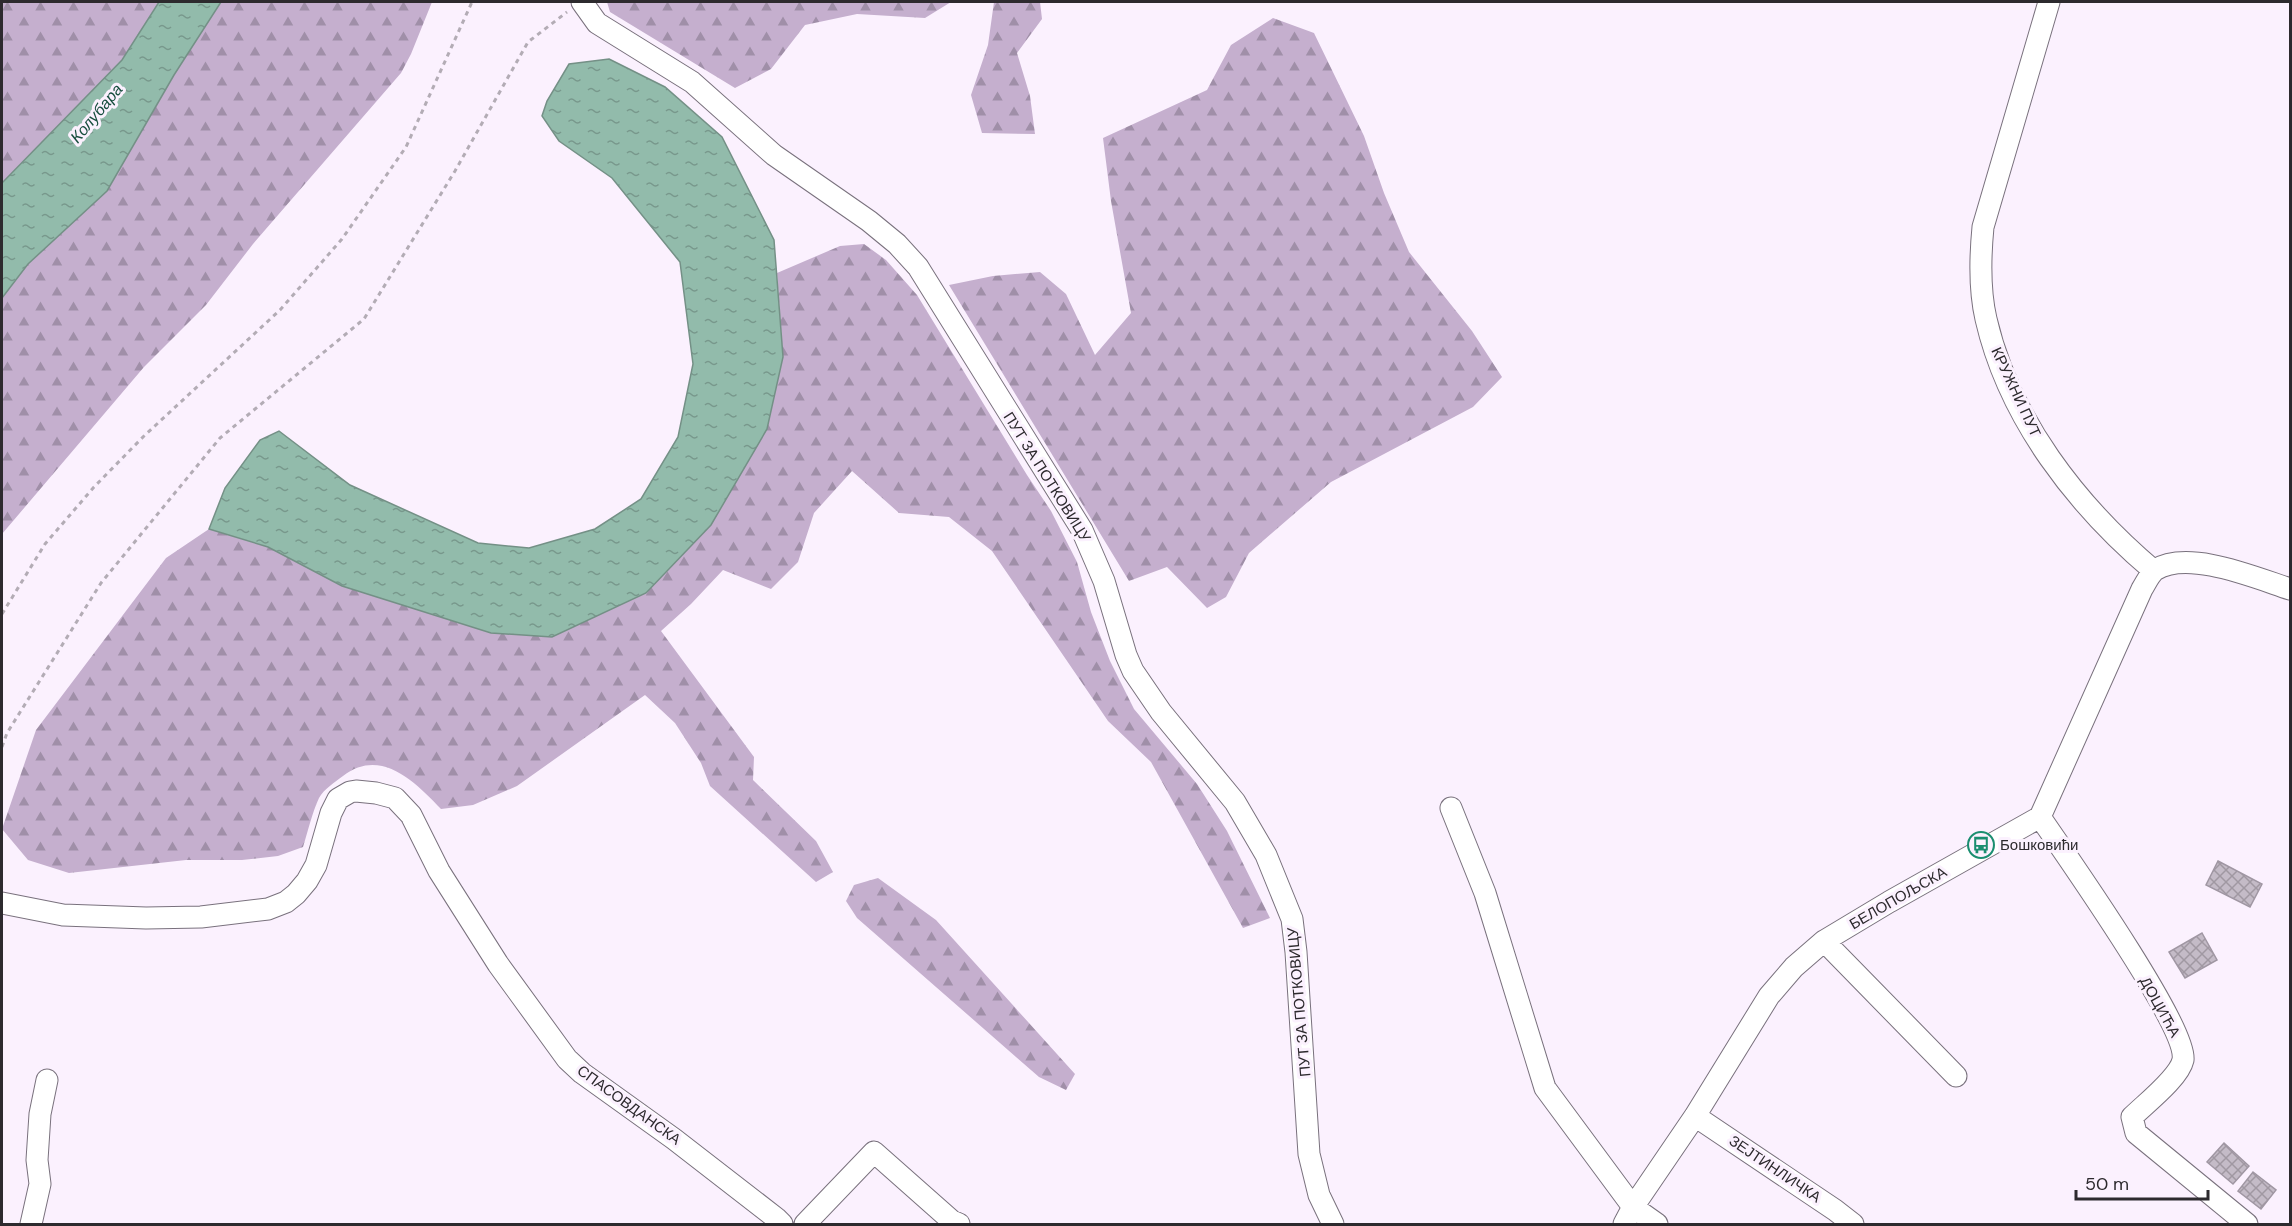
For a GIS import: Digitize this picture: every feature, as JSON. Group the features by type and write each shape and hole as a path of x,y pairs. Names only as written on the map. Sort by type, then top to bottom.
{"street":[{"name":"КРУЖНИ ПУТ","path":"2049,2 1983,228 1980,257 1985,318 2004,375 2040,444 2086,506 2122,543 2154,571"},
{"name":"ПУТ ЗА ПОТКОВИЦУ","path":"577,5 597,23 692,82 774,155 869,221 897,244 918,267 937,295 1093,552 1133,671 1161,712 1235,802 1266,855 1282,892 1292,919 1296,952 1309,1154 1319,1195 1333,1224"},
{"path":"2040,817 2142,589 2154,571 2170,564 2192,562 2290,588"},
{"name":"СПАСОВДАНСКА","path":"2,903 63,915 146,918 201,917 268,909 291,898 307,881 316,865 331,813 338,799 350,792 376,793 395,798 411,815 439,871 498,964 567,1059 582,1073 674,1139 782,1224"},
{"path":"1451,808 1485,892 1545,1088 1629,1216 1657,1224"},
{"name":"БЕЛОПОЉСКА","path":"1629,1216 1695,1116 1769,996 1794,967 1824,941 2040,817"},
{"name":"ДОЦИЋА","path":"2040,817 2088,885 2158,999 2183,1049 2179,1071 2132,1117 2136,1133 2247,1224"},
{"path":"1824,941 1956,1076"},
{"path":"32,1224 40,1184 38,1149 40,1114 47,1080"},
{"name":"ЗЕЈТИНЛИЧКА","path":"1695,1116 1853,1224"},
{"path":"805,1224 874,1152 952,1221 959,1224"}],"path":[{"path":"2,614 45,544 94,488 144,436 280,310 342,239 406,147 472,2"},
{"path":"2,747 7,733 101,583 220,438 364,319 454,171 528,42 577,5"}],"green space":[{"path":"2,2 159,2 122,60 2,183"},
{"path":"221,2 432,2 401,73 253,244 206,305 144,367 2,534 2,298 28,264 107,191 174,75"},
{"path":"607,2 951,2 925,18 857,14 805,25 771,69 735,88 610,12"},
{"path":"994,2 1040,2 1042,19 1017,53 1030,96 1035,134 982,133 971,95 988,45"},
{"path":"1273,18 1314,33 1364,136 1384,193 1409,252 1472,331 1502,377 1473,407 1331,482 1249,553 1226,597 1207,608 1167,567 1129,581 949,285 993,276 1040,272 1066,294 1095,355 1131,313 1111,201 1103,138 1207,90 1231,45"},
{"path":"864,244 886,260 917,295 1051,511 1077,562 1091,612 1110,661 1134,709 1197,784 1227,831 1270,918 1243,928 1151,762 1108,721 992,551 949,517 899,513 852,471 814,513 798,562 771,589 723,570 661,631 754,757 753,780 816,841 833,872 816,882 710,786 701,763 675,723 645,695 517,786 473,805 441,809 420,788 396,772 371,765 357,768 343,776 321,795 303,847 278,856 242,860 186,860 69,873 28,860 2,829 36,730 166,558 209,529 268,547 342,586 552,637 783,357 777,273 840,246"},
{"path":"878,878 936,920 1075,1074 1066,1090 1039,1077 857,918 846,901 854,885"}],"water":[{"name":"Колубара","path":"159,2 221,2 174,75 107,191 28,264 2,298 2,183 122,60"},
{"path":"609,59 665,87 722,137 774,240 783,357 767,429 711,525 646,593 552,637 491,633 342,586 268,547 209,529 225,488 260,440 279,431 350,485 478,543 529,548 595,529 641,499 678,437 693,364 680,262 612,178 559,141 542,116 547,101 569,64"}],"building":[{"path":"2218,861 2262,884 2250,907 2206,885"},
{"path":"2202,933 2217,960 2185,978 2169,952"},
{"path":"2224,1143 2249,1166 2233,1184 2207,1162"},
{"path":"2253,1172 2276,1190 2261,1209 2238,1191"}],"place":[{"name":"Бошковићи","path":"1981,845"}]}
